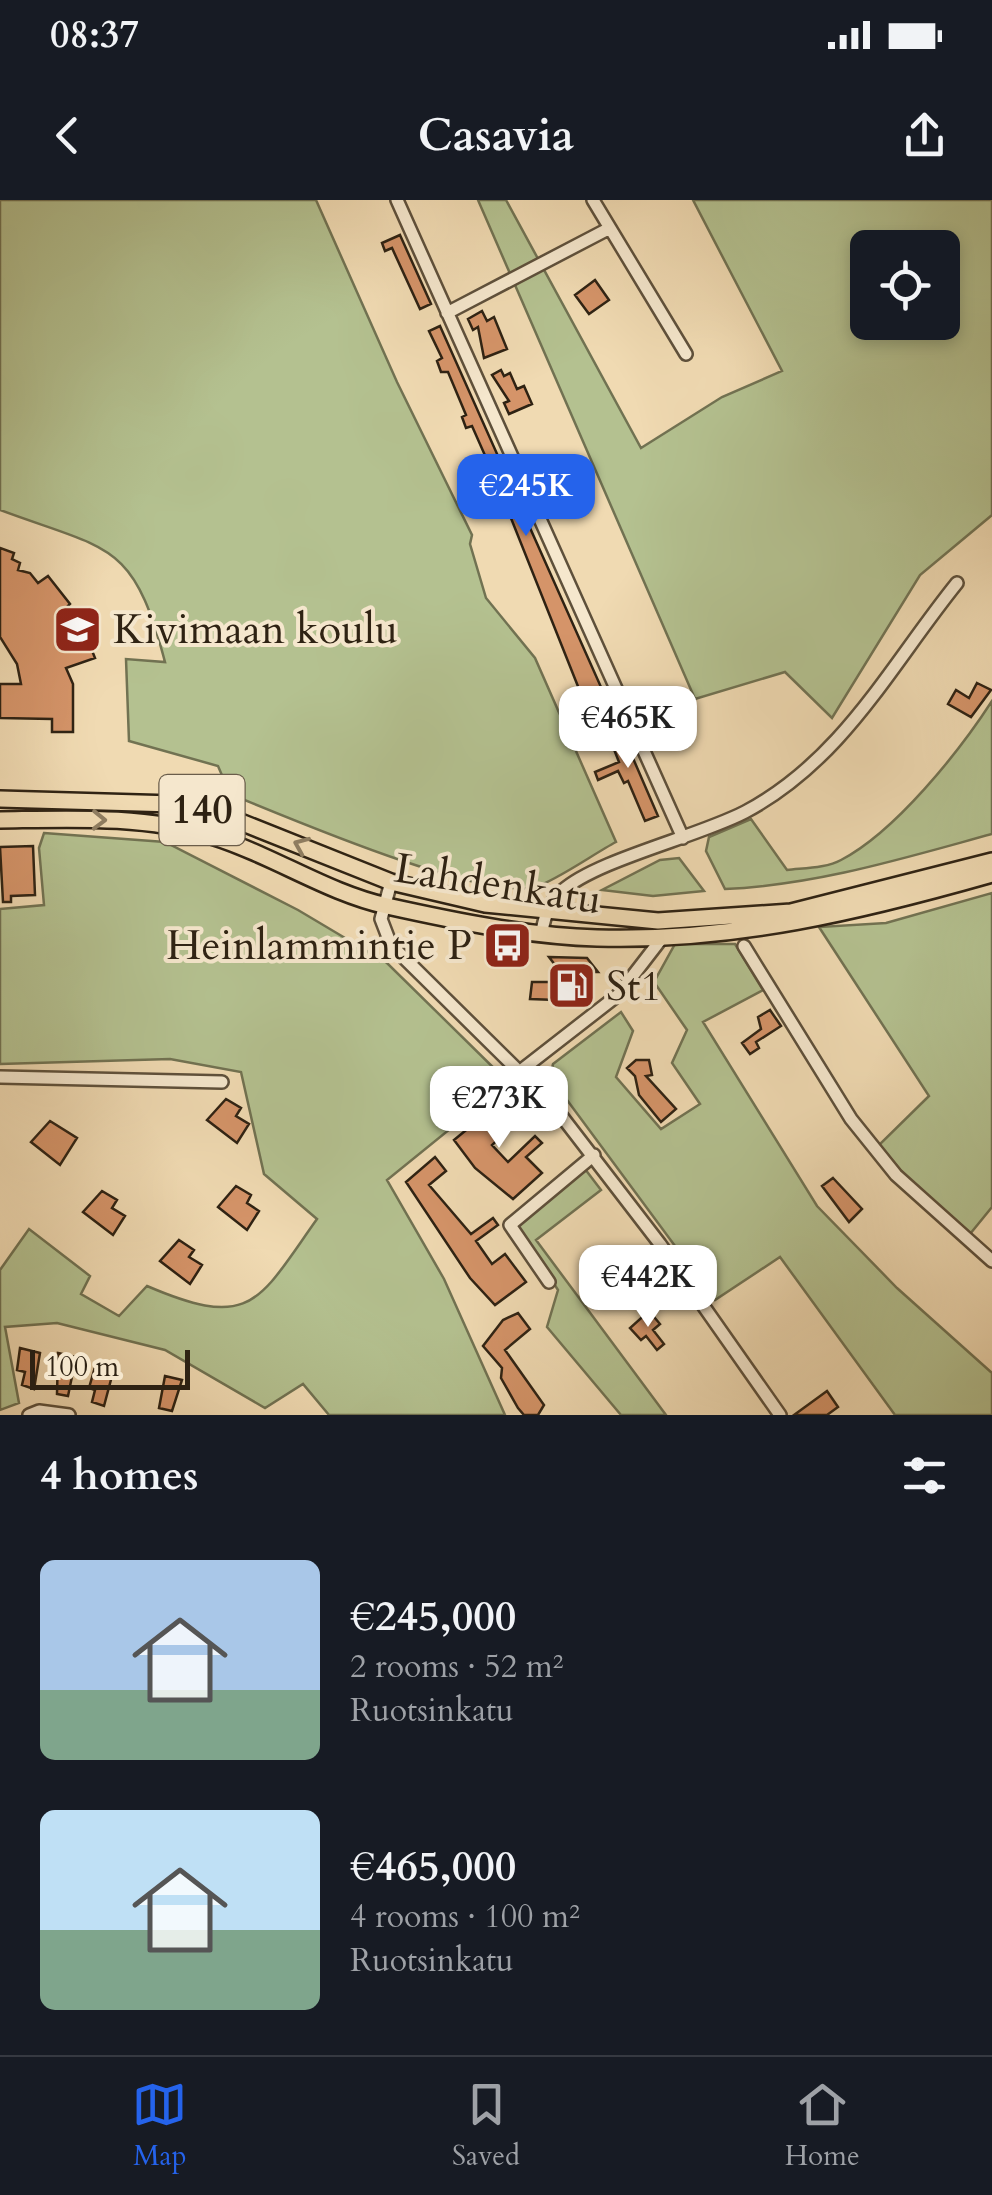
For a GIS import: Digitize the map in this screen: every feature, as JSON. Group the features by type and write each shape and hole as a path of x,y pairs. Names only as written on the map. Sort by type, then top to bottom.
{"main road":[{"name":"Lahdenkatu","path":"0,799 174,804 223,815 392,882 485,904 658,921 758,923 841,915 992,874"},
{"name":"Lahdenkatu","path":"0,820 113,820 210,835 382,905 593,938 720,934 992,861"}],"street":[{"path":"397,200 683,838"},
{"path":"593,200 686,354"},
{"path":"447,313 610,228"},
{"path":"542,932 546,912 574,882 683,838 772,796 819,760 867,708 957,583"},
{"path":"392,882 382,905 384,932 406,964 519,1072 594,1155 780,1415"},
{"path":"519,1072 618,995 662,938"},
{"path":"744,946 851,1120 896,1175 992,1260"},
{"path":"0,1077 222,1082"},
{"path":"548,1282 510,1225 594,1155"},
{"path":"29,1415 68,1415"}],"green space":[{"path":"0,200 316,200 397,382 472,535 470,544 486,598 535,658 616,842 535,887 509,888 473,882 384,854 230,794 218,766 129,741 126,659 165,662 141,593 128,571 92,544 0,510"},
{"path":"478,200 506,200 641,448 722,397 782,371 693,200 992,200 992,515 920,575 832,718 785,672 695,699"},
{"path":"992,701 992,834 827,876 725,889 706,851 709,837 751,819 787,870 835,863 862,847 904,811 944,766"},
{"path":"44,833 165,842 298,910 387,963 508,1082 387,1180 444,1279 505,1415 329,1415 303,1384 265,1408 165,1350 57,1323 5,1327 19,1403 0,1410 0,1270 29,1229 90,1276 81,1294 119,1316 147,1286 210,1306 231,1306 249,1300 265,1289 317,1219 264,1174 241,1072 170,1059 0,1064 0,909 44,905 39,848"},
{"path":"679,858 704,891 653,896 602,890 660,860"},
{"path":"992,893 992,1207 970,1234 909,1180 879,1145 929,1096 819,927 886,923"},
{"path":"675,944 735,944 763,990 703,1022 817,1206 897,1288 992,1373 992,1415 895,1415 780,1257 715,1300 550,1077 553,1064 621,1012 633,1031 616,1077 661,1129 700,1104 672,1063 687,1030 654,982"},
{"path":"585,1169 601,1190 536,1240 666,1415 621,1415 547,1327 558,1290 518,1226"}],"building":[{"path":"400,235 431,304 420,309 392,248 385,251 382,243"},
{"path":"595,280 609,300 589,314 575,295"},
{"path":"482,311 487,321 494,317 507,349 484,358 478,327 473,330 468,319"},
{"path":"440,326 609,705 589,714 495,478 472,426 466,428 462,417 466,415 448,372 441,372 437,361 442,358 429,331"},
{"path":"501,370 504,376 510,373 517,389 524,386 532,404 509,414 504,403 509,401 492,375"},
{"path":"0,548 14,553 12,559 20,563 18,570 30,573 38,583 48,576 70,604 67,607 77,625 81,623 95,658 66,668 73,684 73,732 52,732 52,719 0,718 0,684 21,684 17,664 0,637"},
{"path":"977,683 991,690 971,717 948,704 956,690 969,698"},
{"path":"616,719 658,816 645,821 628,781 624,783 618,771 598,780 595,772 619,762 604,724"},
{"path":"33,846 35,895 11,896 11,902 3,902 0,847"},
{"path":"549,957 587,958 598,972 584,972 584,1001 530,999 532,982 568,982"},
{"path":"770,1010 781,1026 756,1042 759,1048 750,1054 742,1043 761,1029 758,1017"},
{"path":"636,1060 649,1060 652,1075 646,1076 676,1109 661,1122 639,1095 635,1076 627,1068"},
{"path":"226,1099 241,1108 236,1116 249,1124 237,1143 207,1120"},
{"path":"504,1099 521,1118 492,1145 508,1162 535,1136 542,1143 526,1157 542,1173 513,1199 475,1168 454,1140"},
{"path":"50,1121 77,1138 60,1165 31,1142"},
{"path":"435,1157 446,1171 429,1185 471,1234 493,1218 498,1225 476,1241 492,1264 505,1254 526,1282 495,1305 470,1278 406,1182"},
{"path":"833,1178 862,1209 849,1222 822,1186"},
{"path":"236,1186 251,1195 247,1203 259,1211 247,1230 218,1207"},
{"path":"102,1191 117,1200 112,1208 125,1216 113,1235 83,1212"},
{"path":"179,1240 194,1250 189,1257 202,1265 190,1284 160,1261"},
{"path":"649,1311 660,1324 653,1330 664,1344 657,1350 646,1336 641,1340 630,1328"},
{"path":"518,1313 530,1329 505,1350 544,1405 538,1415 524,1415 518,1408 501,1378 502,1368 483,1346 503,1320"},
{"path":"20,1348 40,1353 34,1389 22,1385 25,1372 17,1370"},
{"path":"58,1353 76,1357 68,1396 57,1394"},
{"path":"95,1367 113,1372 104,1406 92,1402 95,1390 89,1388"},
{"path":"165,1376 182,1380 172,1411 159,1408"},
{"path":"827,1391 838,1407 827,1415 794,1415"}],"place":[{"name":"Kivimaan koulu","path":"78,629"},
{"name":"Heinlammintie P","path":"507,945"},
{"name":"St1","path":"571,986"}]}
